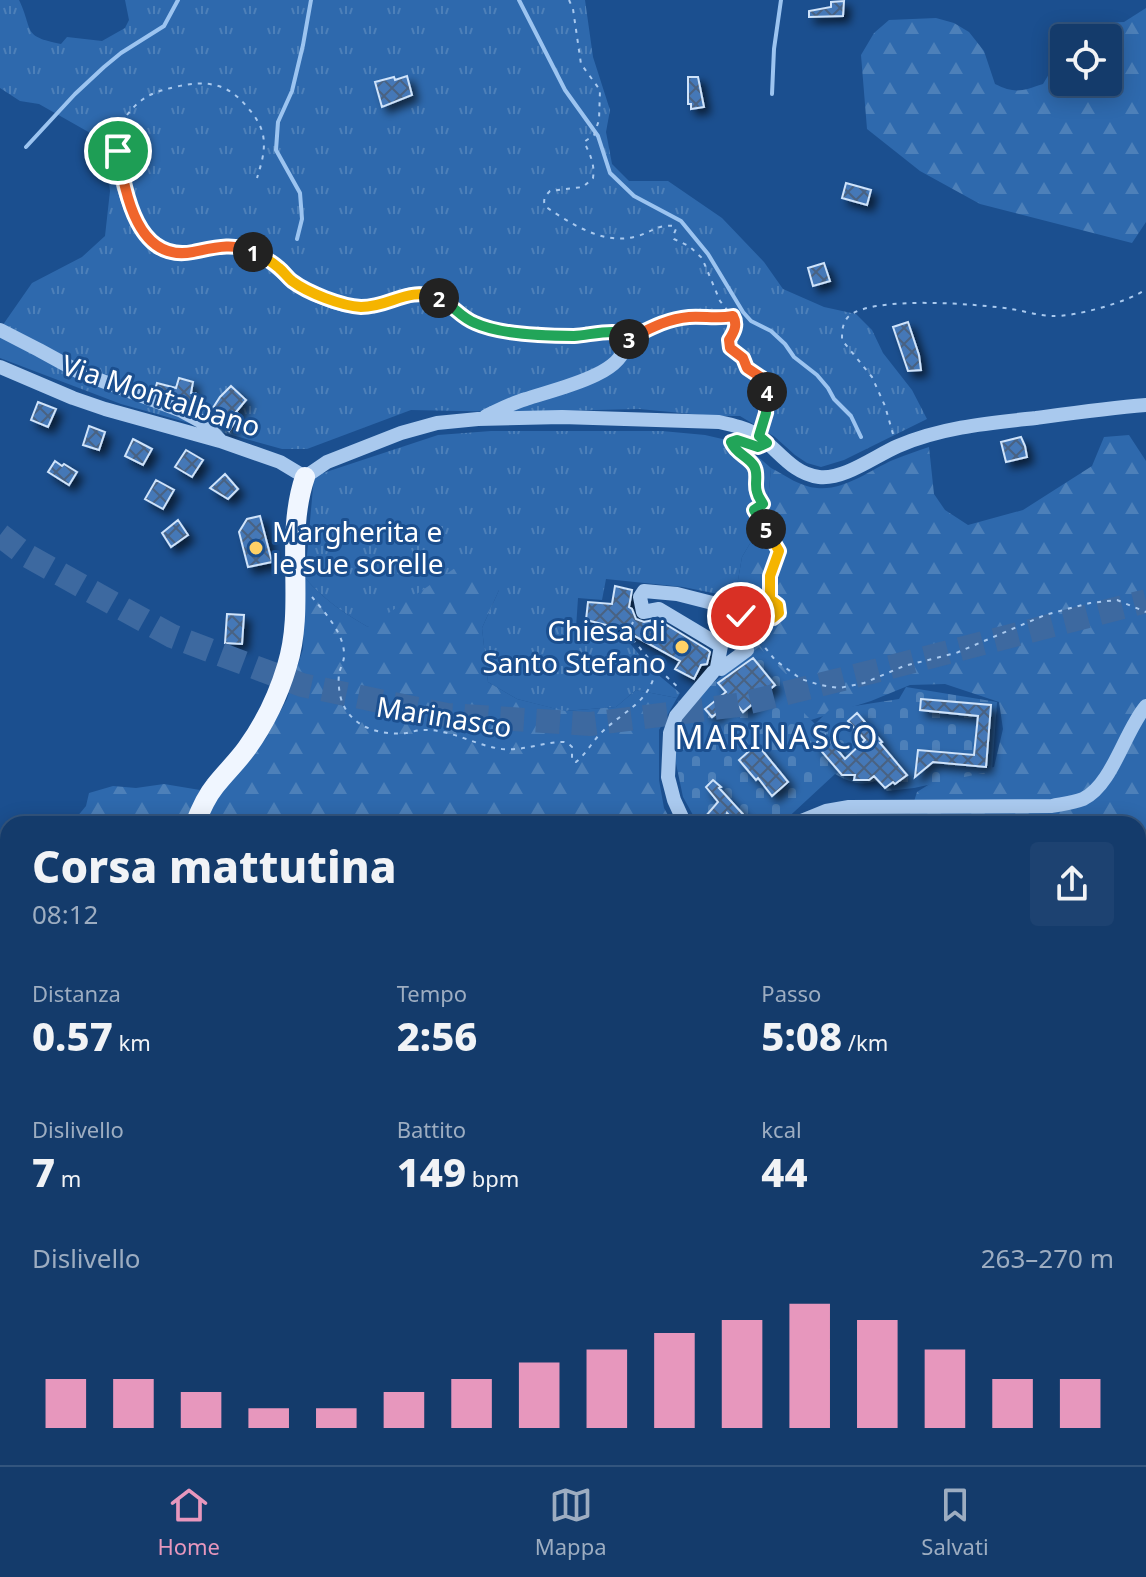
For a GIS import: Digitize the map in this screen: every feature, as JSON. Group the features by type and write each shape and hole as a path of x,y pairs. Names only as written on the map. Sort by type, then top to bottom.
{"main road":[{"path":"198,816 212,789 239,759 265,721 288,665 295,622 297,519 305,477"}],"street":[{"path":"122,127 118,151 129,204 150,241 166,252 244,248 268,259 302,287 343,305 376,306 407,295 425,294 447,302 465,319 479,326 519,333 559,335 615,332 624,341 616,362 584,380 522,400 478,419"},
{"path":"0,330 81,373 182,411 204,423 220,441"},
{"name":"Via Montalbano","path":"0,367 94,405 220,441 280,462 305,477"},
{"path":"305,477 327,462 401,433 437,423 562,417 719,422 759,436 802,473 829,477 846,472 898,446 967,426 1141,406 1141,398 1146,393"},
{"path":"644,591 677,594 732,608 747,650 721,669 717,667 721,646 659,609 643,612 640,597 644,591"},
{"path":"681,816 668,777 670,733 676,716 713,672"},
{"path":"814,816 849,807 1052,806 1071,803 1086,798 1100,785 1146,706"}],"path":[{"path":"569,0 581,64 600,90 599,120 594,135 584,142 594,169 593,178 583,187 550,191 544,204 568,221 606,238 620,240 641,236 657,227 674,226 674,239 689,246 702,258 720,301 733,316 736,325 729,340 730,348 766,385 766,413 759,436"},
{"path":"122,127 125,117 145,96 190,84 218,85 235,93 258,121 264,137 264,151 257,178"},
{"path":"898,446 872,377 842,340 842,329 849,317 884,305 918,303 981,306 1057,317 1103,308 1146,289"},
{"path":"624,341 663,321 733,316"},
{"path":"737,440 731,441 732,446 754,465 756,490 763,501 754,508 754,513 779,551 769,583 770,599 778,605 777,616 769,618 744,611"},
{"name":"Marinasco","path":"312,596 342,640 344,656 339,675 341,700 347,712 365,727 385,733 423,729 503,749 526,749 564,742 572,747 572,760 576,762 609,725 635,706 652,686 656,667"},
{"path":"754,634 775,660 801,679 839,688 864,683 904,666 956,653 1045,615 1071,608 1117,600 1146,612"},
{"path":"643,612 637,614 628,634 656,667 690,698"}],"green space":[{"path":"0,0 19,0 34,35 61,44 67,37 102,41 125,28 129,20 125,0 585,0 593,57 610,110 606,132 612,164 629,181 668,181 722,218 764,262 783,289 824,307 856,314 872,330 883,353 912,390 927,419 844,460 821,467 807,463 775,437 740,416 639,409 512,412 411,410 307,449 282,449 121,404 0,358 0,329 32,283 82,257 105,236 110,191 108,175 92,134 39,104 20,101 0,88"},
{"path":"1146,8 1146,222 1132,243 980,204 920,171 867,129 861,55 874,33 889,20 936,18 954,23 969,32 984,51 995,84 1008,89 1029,88 1043,84 1050,72 1050,96 1122,96 1122,24 1097,24 1124,22"},
{"path":"491,431 662,431 705,435 731,441 750,450 771,468 768,501 758,530 742,557 734,603 723,595 683,587 606,579 602,600 578,598 576,628 624,636 650,668 680,693 677,698 636,690 616,707 564,711 517,699 488,682 482,628 499,590 368,627 334,605 305,578 314,476 438,435"},
{"path":"1129,435 1146,461 1146,816 909,816 917,792 939,778 994,767 1003,729 999,702 945,684 910,685 811,720 792,709 754,652 734,603 742,557 758,530 768,501 771,468 805,486 827,488 847,483 893,460 929,447 934,494 945,510 968,525 1023,510 1092,466 1104,437"},
{"path":"458,566 499,590 482,628 488,682 517,699 565,711 616,707 636,690 677,698 659,730 659,780 668,816 208,816 215,799 266,738 287,699 303,649 305,578 334,605 368,627"},
{"path":"759,647 791,679 783,692 815,724 829,710 899,699 906,687 997,702 992,771 887,791 875,781 854,782 835,774 790,816 694,816 683,797 673,749 674,713"},
{"path":"164,784 200,790 189,816 78,816 86,806 89,793 113,786 136,788"}],"building":[{"path":"844,1 843,16 809,17 809,11 831,7 831,2"},
{"path":"407,76 412,95 382,107 375,82"},
{"path":"688,77 698,77 704,107 691,109 691,104 688,104"},
{"path":"846,183 871,190 867,205 842,198"},
{"path":"824,263 830,281 813,286 808,268"},
{"path":"908,322 921,370 908,371 893,327"},
{"path":"179,378 193,382 191,393 195,393 191,404 155,390 157,383 176,388"},
{"path":"231,386 246,400 236,412 239,415 229,431 209,414"},
{"path":"38,402 56,409 48,427 31,420"},
{"path":"89,426 105,432 99,450 83,445"},
{"path":"1021,437 1027,457 1006,462 1001,442"},
{"path":"133,439 152,449 143,465 125,456"},
{"path":"186,450 203,460 192,477 175,467"},
{"path":"55,461 77,472 69,485 48,472"},
{"path":"225,474 238,489 228,499 210,488"},
{"path":"156,480 174,490 163,509 145,499"},
{"name":"Margherita e le sue sorelle","path":"260,516 272,562 248,567 239,532 247,519"},
{"path":"178,520 188,535 171,547 162,533"},
{"path":"615,586 632,590 629,607 636,619 665,624 710,652 707,664 701,665 694,679 675,669 680,661 622,629 586,620 588,602 612,604"},
{"path":"227,614 244,615 242,644 225,643"},
{"path":"753,658 775,685 743,712 733,700 712,717 705,709 726,692 718,683"},
{"path":"921,699 991,705 986,767 933,762 915,777 918,750 974,755 978,716 920,710"},
{"path":"857,713 907,775 895,784 893,782 885,788 874,776 869,780 854,780 855,775 842,775 817,746 825,735 845,759 865,740 848,721"},
{"path":"757,744 788,782 772,796 739,760"},
{"path":"713,780 745,816 730,816 727,813 726,816 706,816 718,802 706,787"}],"waterway":[{"path":"26,147 104,67 164,26 178,0"},
{"path":"297,239 302,219 300,193 276,150 278,122 292,91 311,0"},
{"path":"519,0 565,90 598,136 610,173 634,196 681,221 708,254 743,312 751,321 771,331 794,357 817,375 851,416 861,437"},
{"path":"772,94 781,0"}],"tunnel":[{"path":"0,535 26,555 172,636 302,685 447,715 590,724 738,705 1146,601"}],"place":[{"name":"Margherita e le sue sorelle","path":"256,548"},
{"name":"Chiesa di Santo Stefano","path":"682,647"}],"district":[{"name":"MARINASCO","path":"777,738"}],"route":[{"path":"118,151 129,204 150,241 158,247 175,253 220,247 244,248 268,259 302,287 343,305 376,306 407,295 425,294 447,302 465,319 479,326 519,333 573,336 615,332 624,341 663,321 733,316 736,325 728,345 766,385 766,413 759,436 767,443 758,447 737,440 731,442 734,450 754,465 756,490 763,501 754,508 754,513 779,551 769,583 770,599 778,605 779,613 769,618 744,611 741,616"}]}
